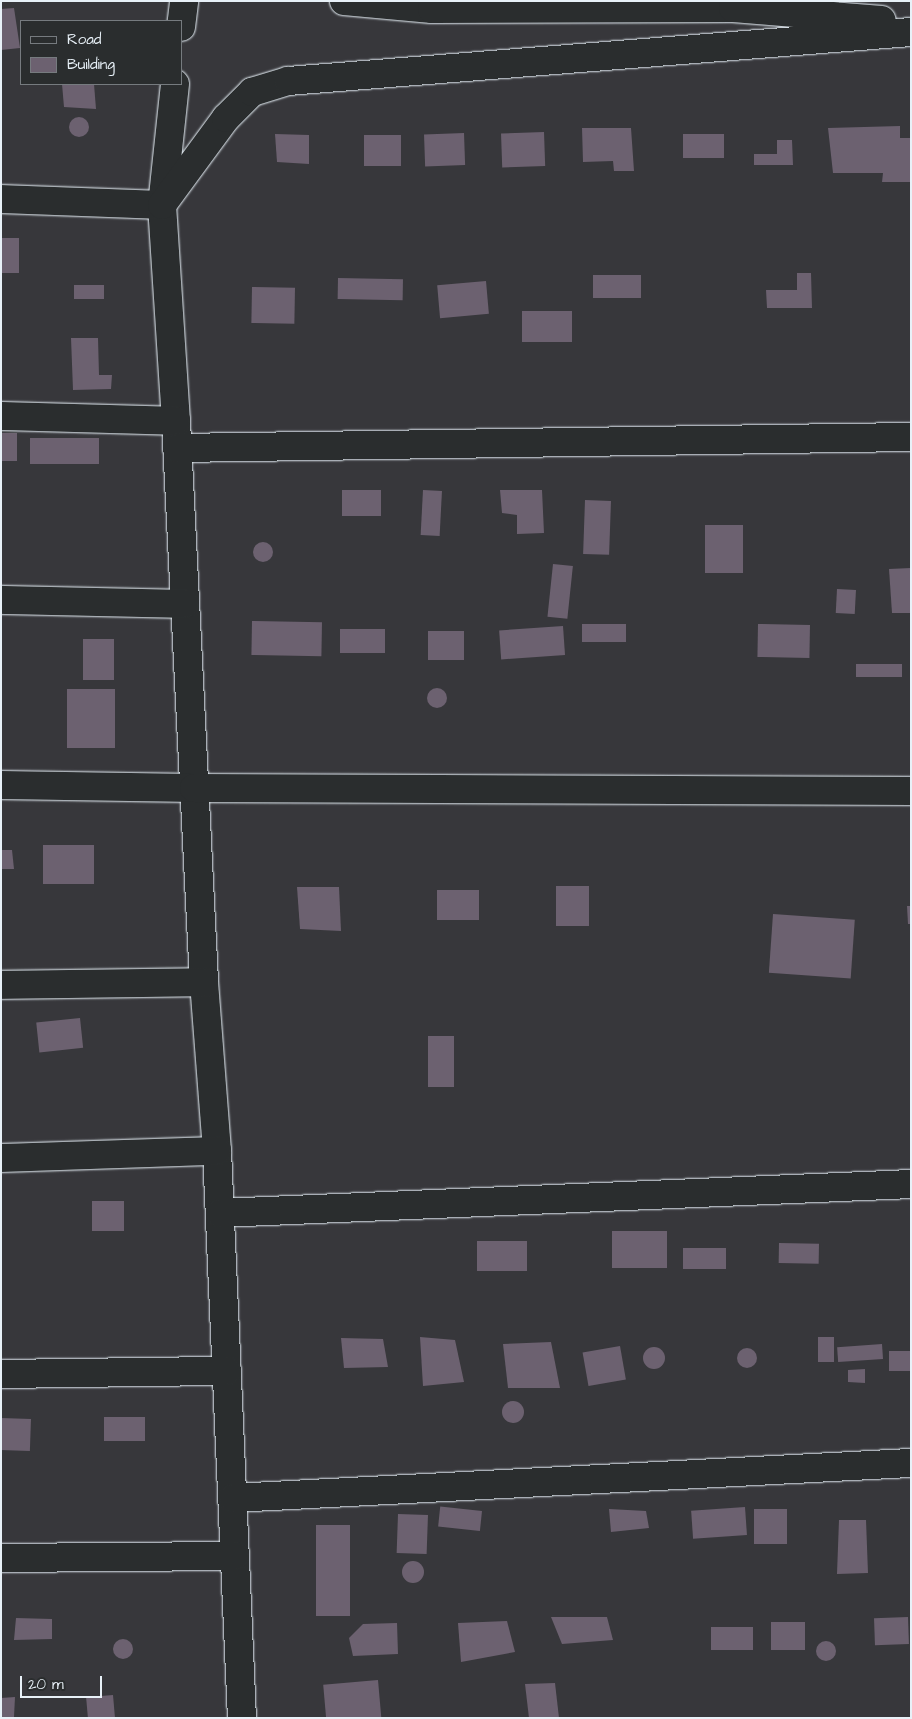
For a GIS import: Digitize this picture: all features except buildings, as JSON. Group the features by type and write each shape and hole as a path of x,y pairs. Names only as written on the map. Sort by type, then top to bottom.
{"street":[{"path":"182,20 184,1"},
{"path":"344,1 432,8 733,8 911,23"},
{"path":"162,205 226,118 252,92 288,81 911,32"},
{"path":"175,85 162,205 176,434 204,982 217,1150 242,1718"},
{"path":"1,199 162,205"},
{"path":"1,416 176,434 911,437"},
{"path":"1,600 185,604"},
{"path":"1,785 194,788 911,791"},
{"path":"1,985 204,982"},
{"path":"1,1158 217,1150"},
{"path":"220,1213 911,1184"},
{"path":"1,1374 227,1371"},
{"path":"233,1498 911,1463"},
{"path":"1,1558 235,1556"}]}
